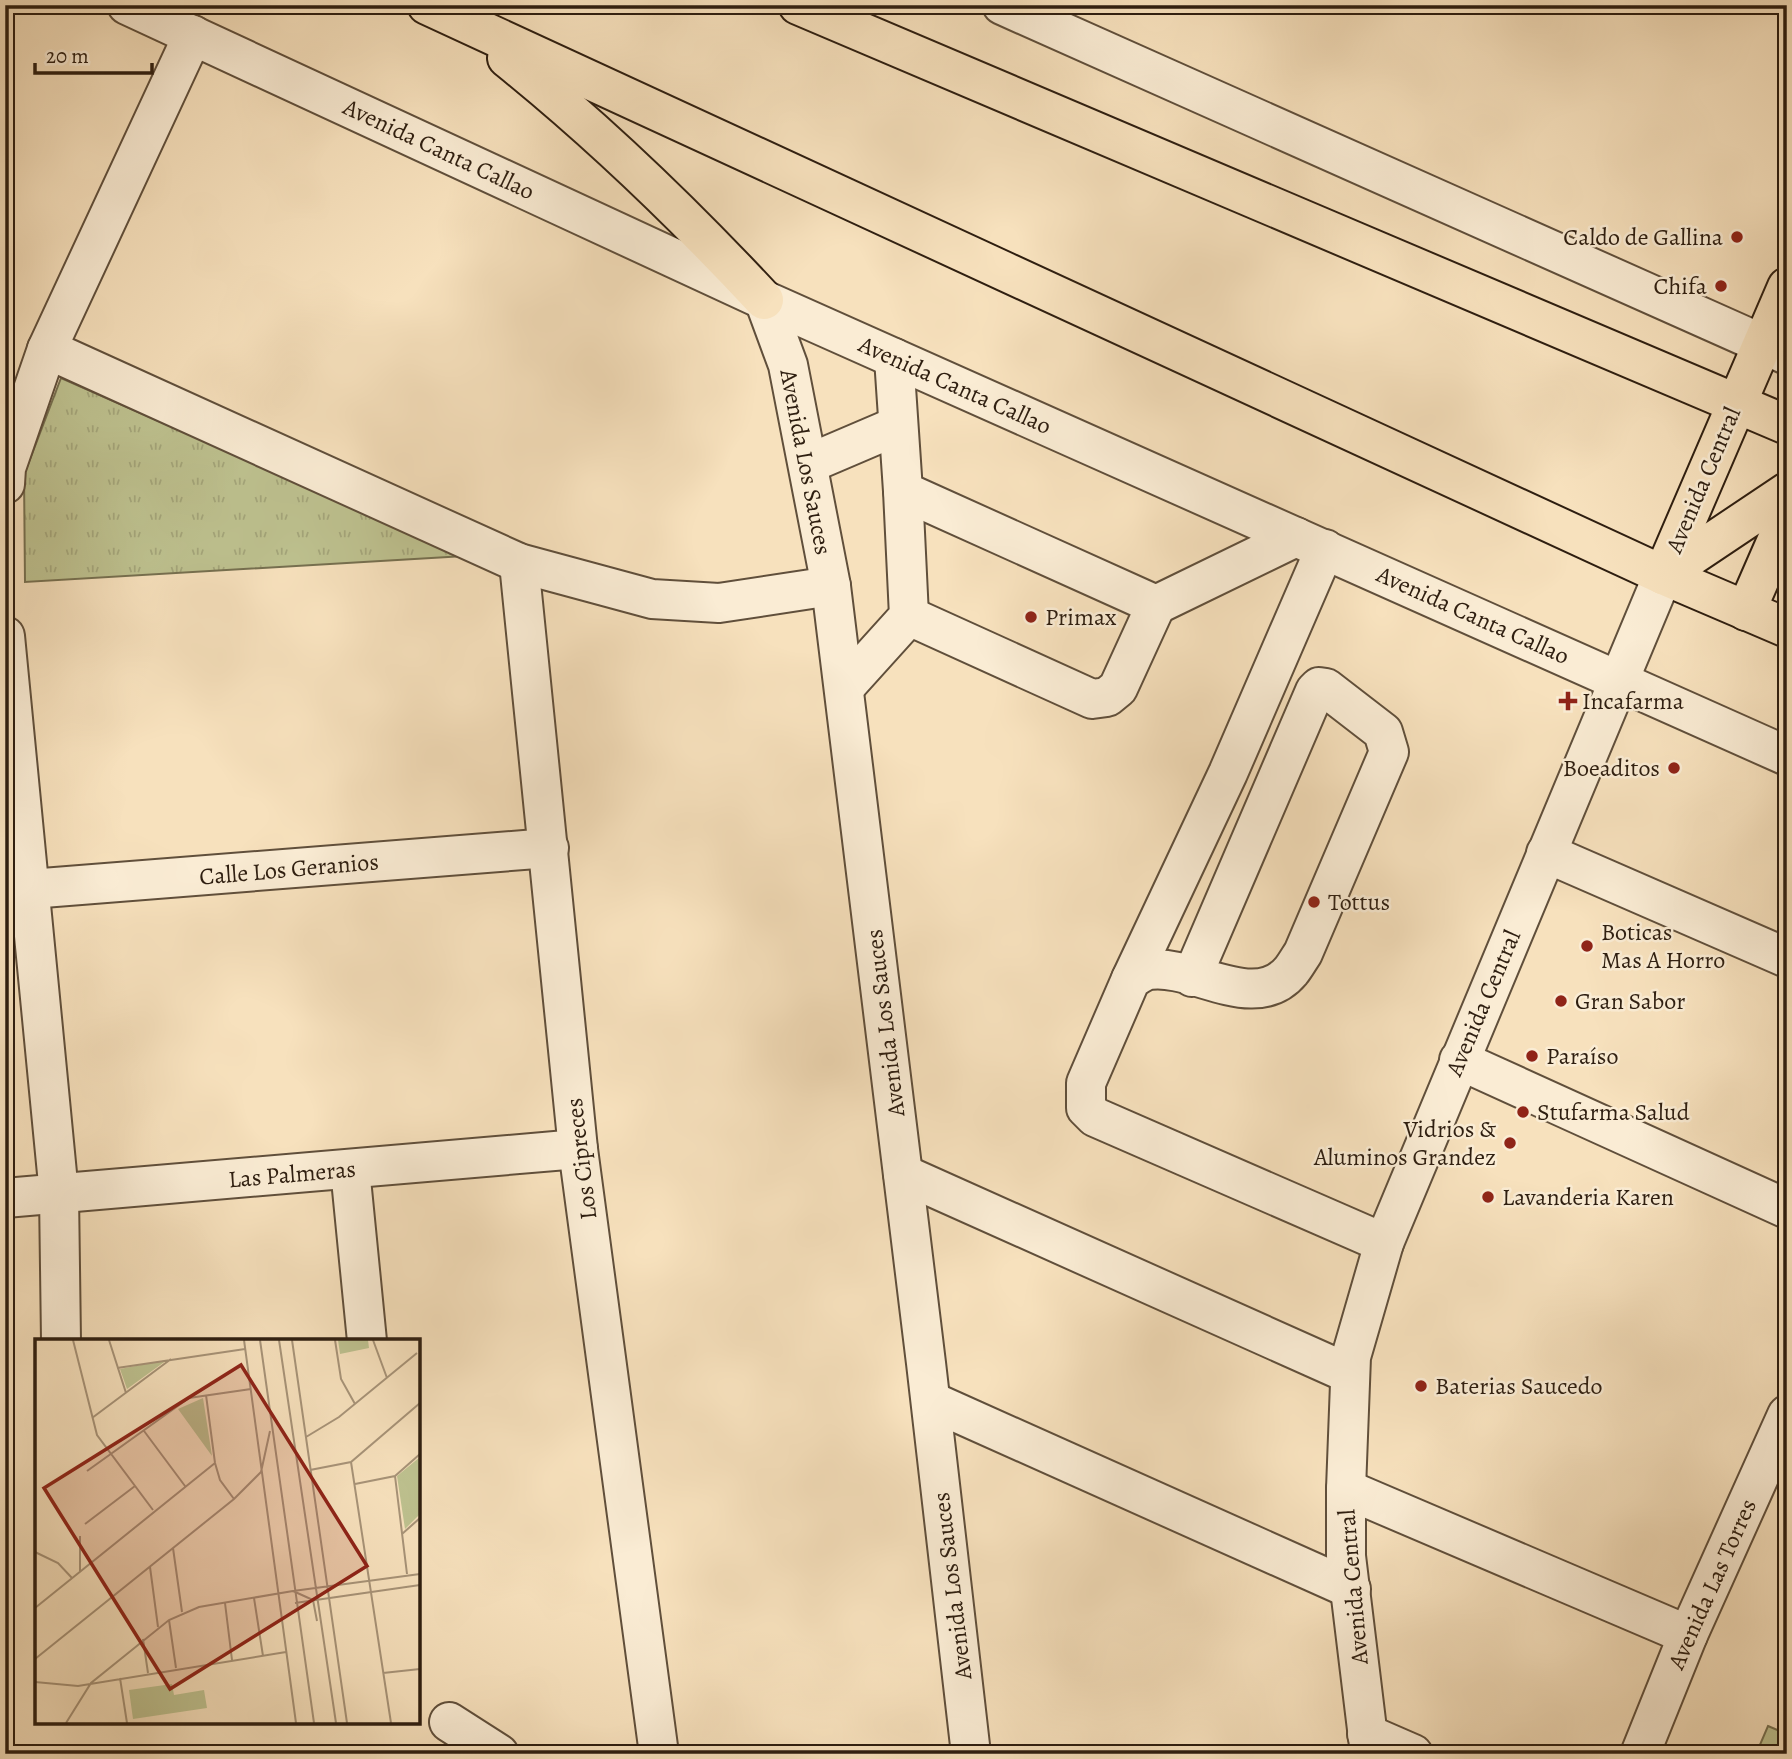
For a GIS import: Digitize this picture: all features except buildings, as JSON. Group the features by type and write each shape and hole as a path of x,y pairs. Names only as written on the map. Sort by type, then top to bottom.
{"main road":[{"path":"798,5 1787,425"},
{"path":"443,12 561,101 656,187 764,300"},
{"path":"443,12 1662,575 1787,628"},
{"name":"Avenida Central","path":"1662,575 1737,403 1774,350 1787,287"},
{"path":"1662,575 1787,492"},
{"path":"1746,611 1787,517"}],"street":[{"name":"Avenida Canta Callao","path":"127,5 764,300 1787,756"},
{"path":"1002,5 1774,350"},
{"path":"5,484 6,468 47,349 193,35"},
{"name":"Avenida Los Sauces","path":"764,300 788,365 831,586 931,1401 971,1754"},
{"path":"47,349 519,563 652,599 719,603 831,586"},
{"path":"844,688 909,616 894,358"},
{"path":"808,464 897,426"},
{"path":"903,491 1156,605"},
{"path":"909,616 1092,699 1107,697 1118,688 1156,605 1311,543"},
{"path":"1311,543 1228,774 1131,979 1086,1083 1086,1108 1095,1117 1384,1242"},
{"name":"Los Cipreces","path":"519,563 578,1149 659,1754"},
{"name":"Avenida Central","path":"1369,1744 1346,1556 1351,1357 1384,1242 1662,575"},
{"path":"5,636 59,1194 61,1339"},
{"path":"1131,979 1147,971 1160,970 1192,977 1256,990 1273,985 1290,972 1303,953 1389,752 1382,732 1326,688 1319,687 1315,691 1192,977"},
{"name":"Calle Los Geranios","path":"30,889 549,848"},
{"path":"1546,853 1787,958"},
{"path":"1459,1060 1787,1209"},
{"name":"Las Palmeras","path":"5,1198 578,1149"},
{"path":"350,1169 367,1339"},
{"path":"903,1174 1350,1374"},
{"path":"931,1401 1351,1589"},
{"name":"Avenida Las Torres","path":"1640,1754 1688,1635 1787,1415"},
{"path":"1346,1489 1688,1635"},
{"path":"449,1722 499,1754"},
{"path":"1369,1744 1413,1754"}],"green space":[{"path":"61,378 465,556 25,582 24,475"},
{"path":"1768,1726 1787,1734 1787,1754 1756,1754"}],"place":[{"name":"Caldo de Gallina","path":"1737,237"},
{"name":"Chifa","path":"1721,286"},
{"name":"Primax","path":"1031,617"},
{"name":"Incafarma","path":"1568,701"},
{"name":"Boeaditos","path":"1674,768"},
{"name":"Tottus","path":"1314,902"},
{"name":"Boticas Mas A Horro","path":"1587,946"},
{"name":"Gran Sabor","path":"1561,1001"},
{"name":"Paraíso","path":"1532,1056"},
{"name":"Stufarma Salud","path":"1523,1112"},
{"name":"Vidrios & Aluminos Grandez","path":"1510,1143"},
{"name":"Lavanderia Karen","path":"1488,1197"},
{"name":"Baterias Saucedo","path":"1421,1386"}]}
